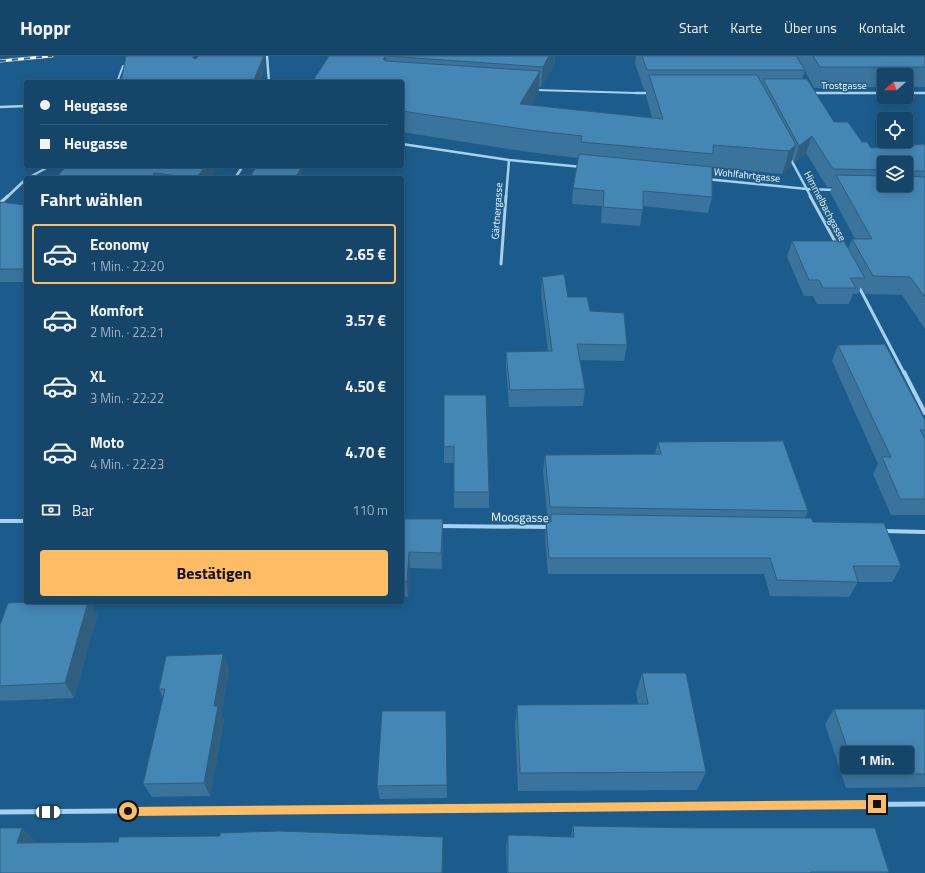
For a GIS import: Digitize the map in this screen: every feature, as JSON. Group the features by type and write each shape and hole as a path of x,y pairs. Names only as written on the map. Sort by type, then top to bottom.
{"street":[{"path":"266,56 269,80"},
{"path":"636,93 652,93"},
{"name":"Trostgasse","path":"808,93 877,93"},
{"path":"913,93 925,93"},
{"path":"0,107 24,106"},
{"path":"404,144 509,160 588,168"},
{"name":"Himmelbachgasse","path":"785,148 837,246"},
{"name":"Gärtnergasse","path":"501,264 509,160"},
{"path":"32,176 46,168"},
{"name":"Wohlfahrtgasse","path":"705,179 807,189 839,190"},
{"path":"0,203 24,182"},
{"path":"855,281 925,412"},
{"path":"0,521 24,521"},
{"name":"Moosgasse","path":"434,526 560,527"},
{"path":"878,531 925,532"},
{"path":"0,812 925,804"}],"lane":[{"path":"119,80 123,66 131,65"},
{"path":"532,90 636,93"}],"building":[{"path":"126,56 193,56 193,58 196,59 198,56 263,56 254,80 121,80"},
{"path":"329,56 386,56 383,59 386,61 540,71 520,104 663,119 649,75 757,75 796,145 789,151 713,145 713,154 581,142 582,136 529,130 404,111 404,80 313,80"},
{"path":"387,56 549,56 543,67"},
{"path":"642,56 796,56 805,70 647,70"},
{"path":"813,56 925,56 925,67 820,67"},
{"path":"763,79 807,79 834,122 848,122 862,142 867,142 871,148 913,148 913,145 925,144 925,171 913,171 913,156 877,156 877,170 833,169 812,136 799,146"},
{"path":"579,154 712,167 712,197 643,191 643,210 603,207 604,191 573,188"},
{"path":"64,168 204,168 198,176 179,176 154,173 152,176 58,176"},
{"path":"256,168 301,168 296,176 250,176"},
{"path":"836,175 877,176 877,192 913,192 913,176 925,177 925,297 910,277 873,276 852,239 872,239"},
{"path":"0,202 24,205 24,269 0,269"},
{"path":"792,241 844,241 865,278 850,278 856,288 823,288 819,280 809,280"},
{"path":"564,274 568,297 587,297 590,311 624,313 627,345 577,344 585,389 510,390 506,352 552,351 542,277"},
{"path":"885,344 925,420 925,430 920,430 925,439 925,499 900,499 882,457 891,457 838,345"},
{"path":"444,395 486,395 489,492 454,492 454,446 444,447"},
{"path":"783,441 808,511 550,507 545,455 661,454 658,442"},
{"path":"551,514 811,518 813,522 884,523 901,566 853,566 858,582 777,580 770,558 549,558 546,522 551,522"},
{"path":"404,519 443,519 441,553 409,552 407,582 404,582"},
{"path":"8,603 87,604 65,683 0,686 0,625"},
{"path":"223,654 214,706 218,706 204,783 143,784 165,689 159,689 166,656"},
{"path":"642,673 686,673 706,772 520,773 517,705 648,704"},
{"path":"834,709 925,709 925,774 856,774"},
{"path":"382,711 446,711 447,785 377,786"},
{"path":"573,826 875,828 889,872 508,873 508,835 574,837"},
{"path":"0,828 22,828 17,843 118,842 119,837 220,836 220,833 279,831 443,837 442,873 0,873"}],"railway":[{"path":"0,61 52,56"}],"route":[{"path":"128,811 877,804"}]}
